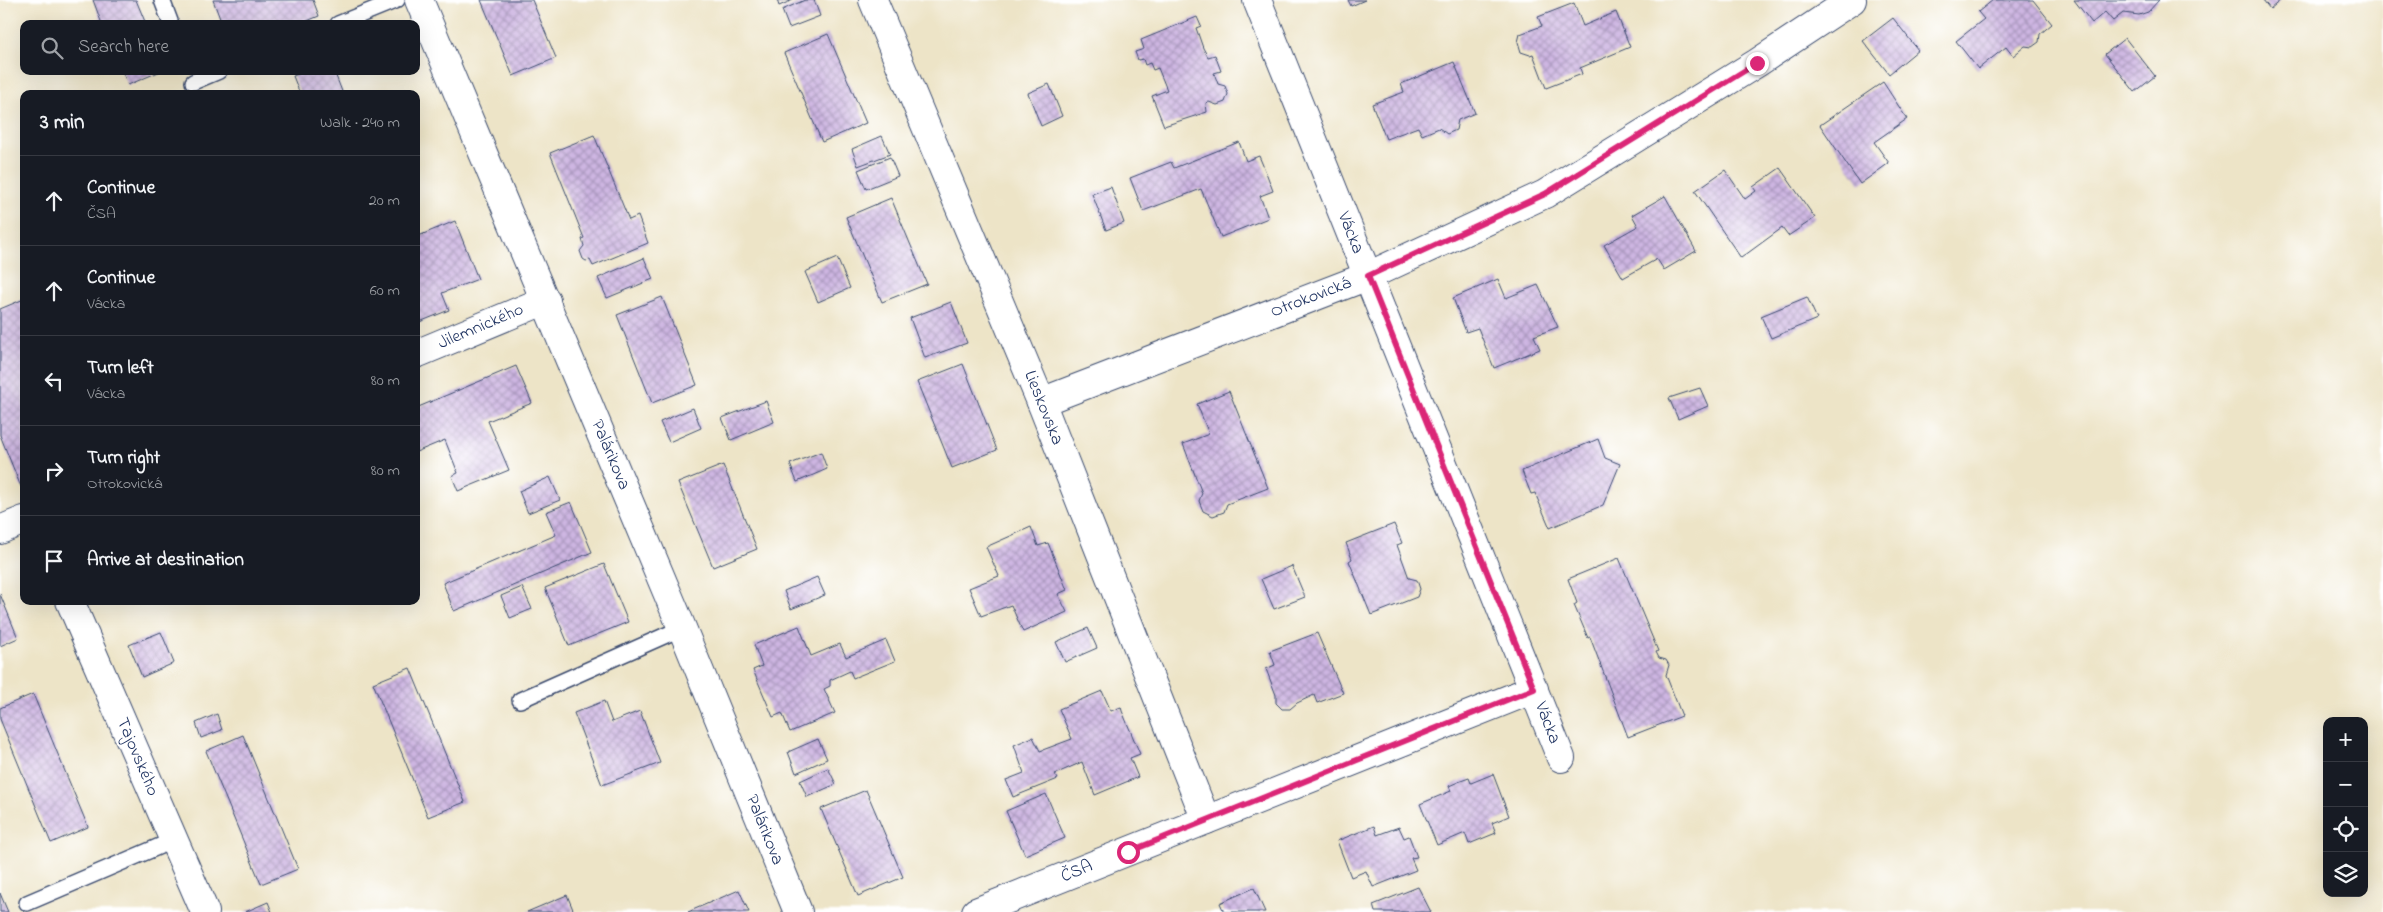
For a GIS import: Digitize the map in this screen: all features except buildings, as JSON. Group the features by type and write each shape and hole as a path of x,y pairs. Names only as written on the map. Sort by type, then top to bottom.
{"street":[{"name":"Palárikova","path":"419,0 546,300 798,912"},
{"name":"Lieskovska","path":"873,0 1041,402 1206,820"},
{"name":"Vácka","path":"1257,0 1561,758"},
{"name":"Otrokovická","path":"1041,402 1368,276 1545,194 1757,63 1852,0"},
{"name":"Jilemnického","path":"420,352 546,300"},
{"path":"0,530 20,522"},
{"name":"Tajovského","path":"72,605 204,912"},
{"name":"Vácka","path":"1206,820 1534,689"},
{"name":"ČSA","path":"976,912 1206,820"}],"lane":[{"path":"162,0 170,20"},
{"path":"348,20 398,0"},
{"path":"193,82 210,75"},
{"path":"520,700 682,628"},
{"path":"27,903 174,840"}],"route":[{"path":"1128,852 1534,689 1368,276 1545,194 1757,63"}]}
